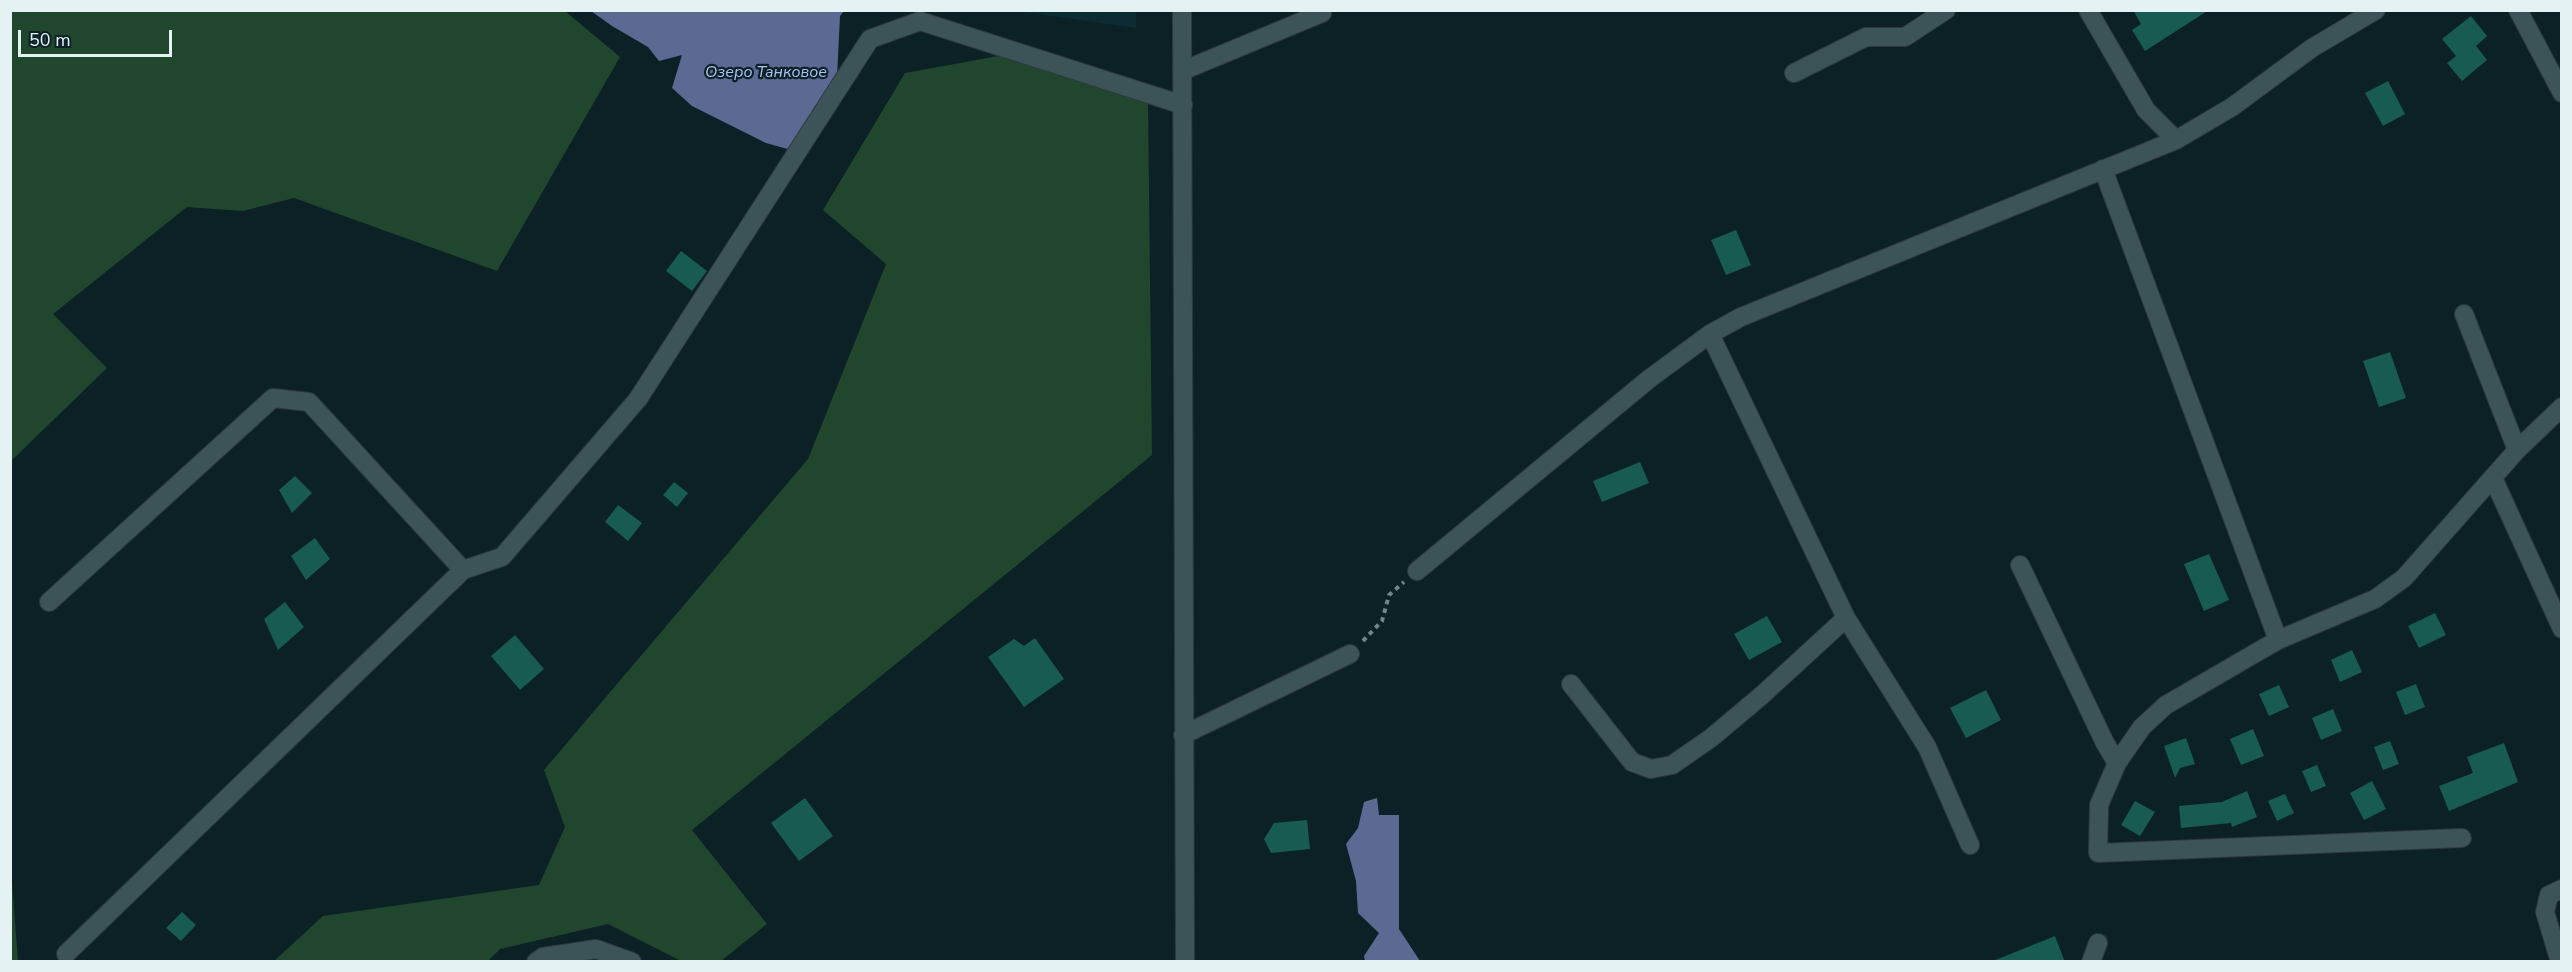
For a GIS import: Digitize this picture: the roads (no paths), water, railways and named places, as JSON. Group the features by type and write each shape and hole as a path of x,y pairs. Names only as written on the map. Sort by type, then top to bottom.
{"street":[{"path":"1182,10 1185,962"},
{"path":"1794,73 1866,37 1905,37 1946,10"},
{"path":"2088,10 2146,110 2176,140"},
{"path":"1417,571 1649,379 1710,334 1741,317 2176,140 2232,107 2313,48 2376,10"},
{"path":"2518,10 2562,93"},
{"path":"1182,71 1322,13"},
{"path":"66,954 463,570 502,557 638,399 870,39 920,21 1183,105"},
{"path":"2103,169 2278,640"},
{"path":"2463,314 2517,450"},
{"path":"1710,334 1846,618 1927,747 1970,845"},
{"path":"49,602 273,398 309,402 463,570"},
{"path":"2462,838 2098,853 2099,805 2117,763 2142,727 2166,705 2278,640 2375,599 2404,578 2517,450 2562,407"},
{"path":"2493,478 2562,629"},
{"path":"2020,565 2105,743 2117,763"},
{"path":"1571,684 1632,762 1651,770 1672,765 1728,724 1846,618"},
{"path":"1183,735 1350,654"},
{"path":"2560,962 2545,912 2549,895 2562,889"},
{"path":"2091,962 2098,943"},
{"path":"536,962 543,957 596,949 633,962"}],"water":[{"name":"Озеро Танковое","path":"591,11 844,11 840,16 837,77 791,150 766,143 692,106 672,88 682,55 659,61 648,47"},
{"path":"1377,798 1379,815 1399,815 1399,929 1420,961 1365,961 1364,956 1379,933 1358,913 1356,881 1346,844 1358,828 1364,802"}]}
